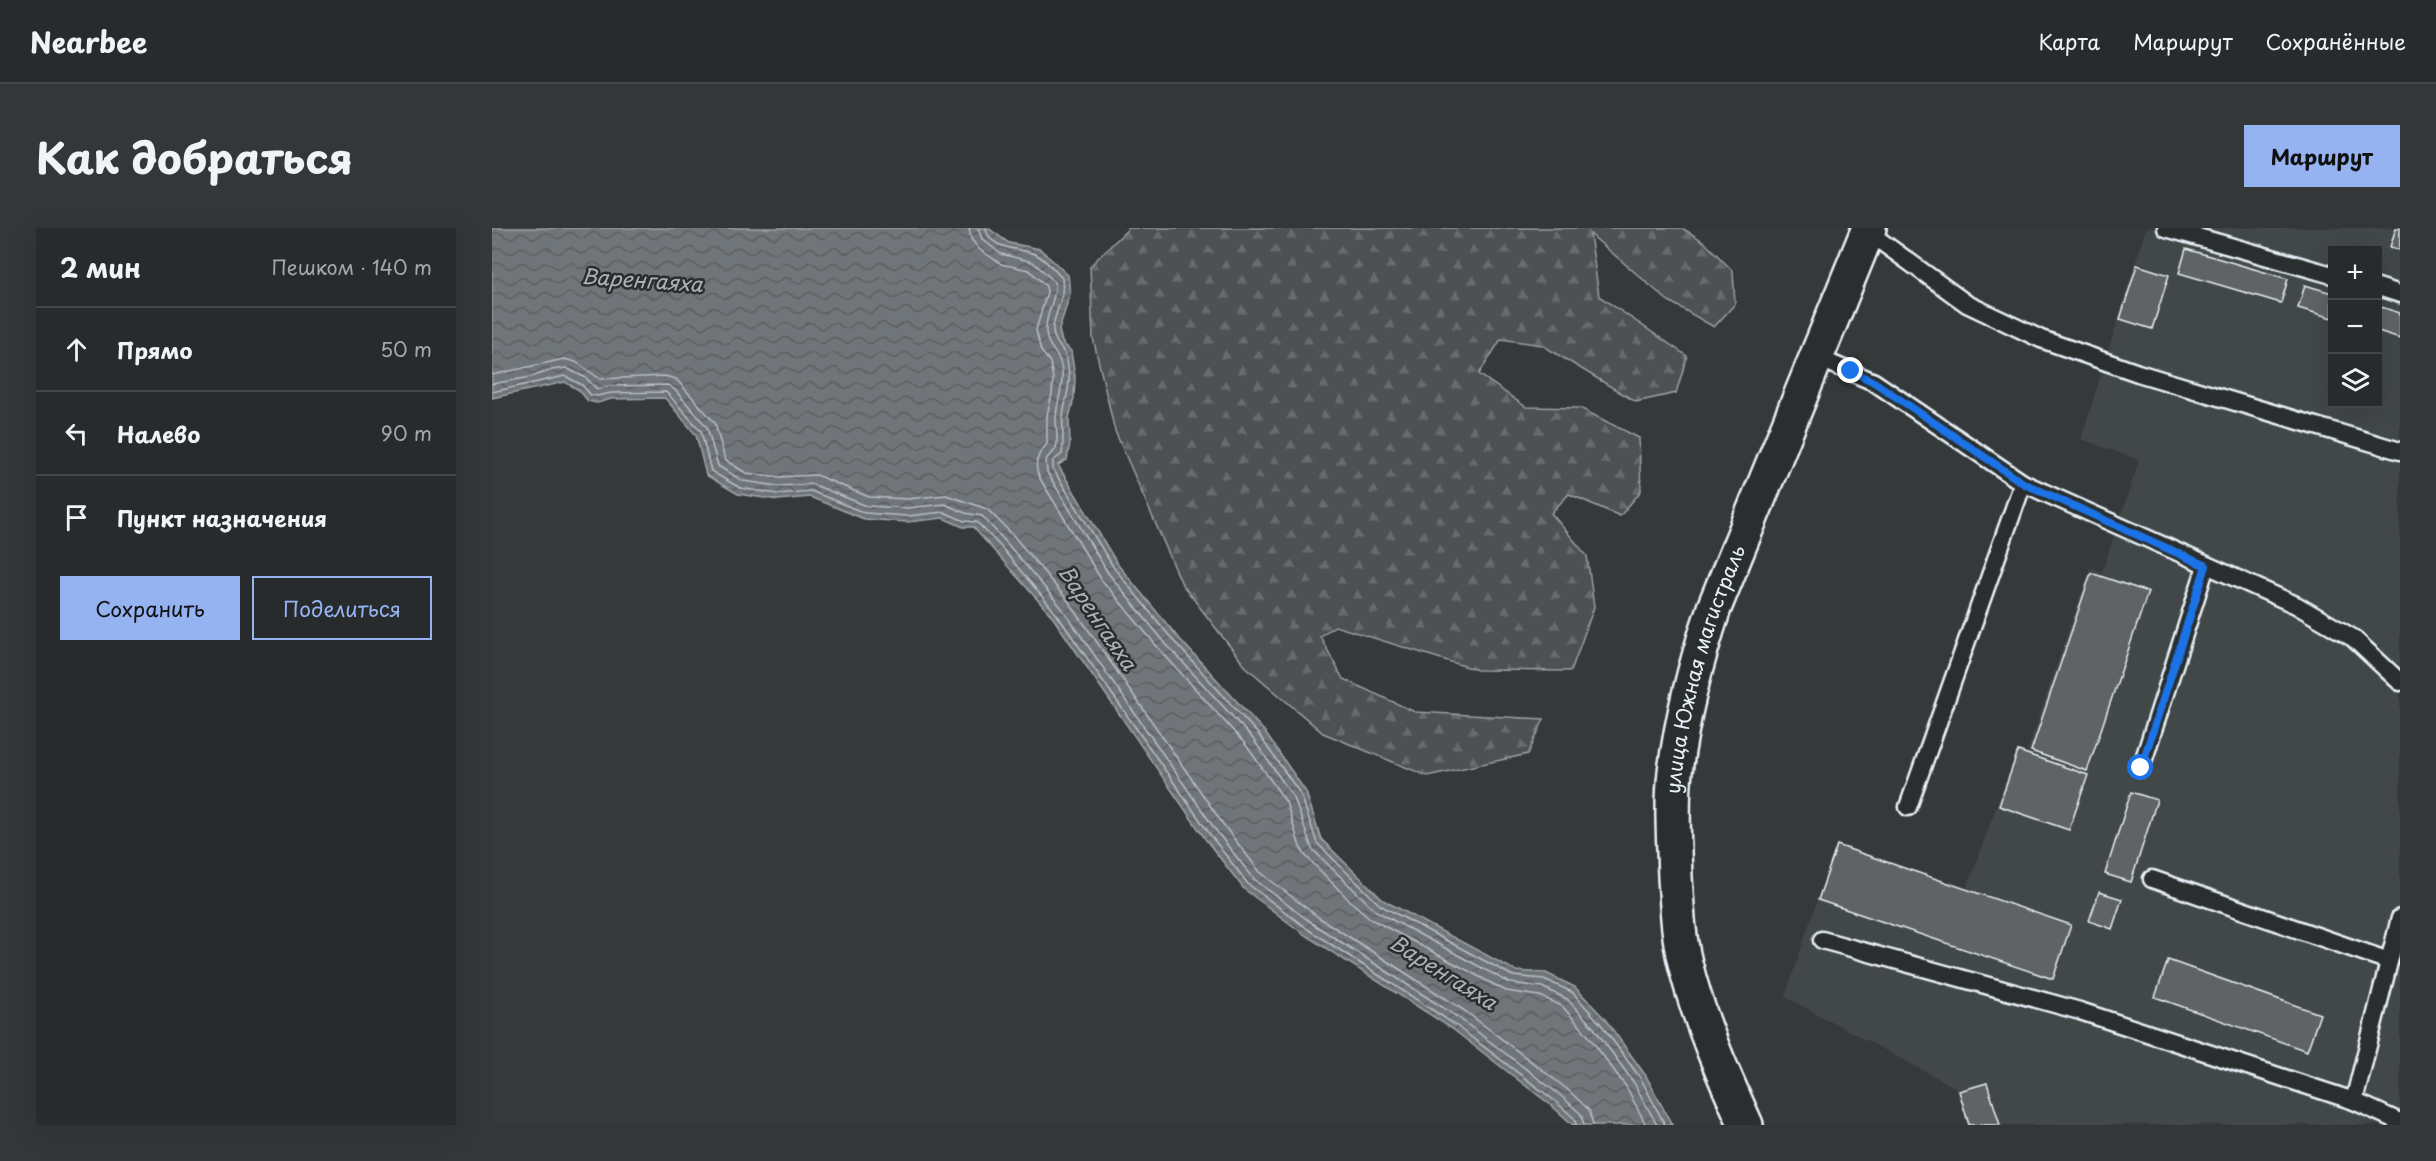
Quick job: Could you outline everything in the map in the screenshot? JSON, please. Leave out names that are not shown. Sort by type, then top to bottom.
[{"type":"highway","name":"улица Южная магистраль","points":[[1746,1125],[1722,1073],[1699,1013],[1684,960],[1677,913],[1674,859],[1675,775],[1684,715],[1696,663],[1714,608],[1868,230]]},
{"type":"lane","points":[[2166,228],[2328,274]]},
{"type":"lane","points":[[1868,230],[1967,304],[2041,339],[2138,373],[2400,451]]},
{"type":"lane","points":[[2382,288],[2400,294]]},
{"type":"lane","points":[[1816,357],[1874,382],[2023,483],[2296,605],[2353,638],[2400,682]]},
{"type":"lane","points":[[1908,807],[2023,483]]},
{"type":"lane","points":[[2141,768],[2206,566]]},
{"type":"lane","points":[[2152,879],[2389,961]]},
{"type":"lane","points":[[2354,1101],[2400,918]]},
{"type":"lane","points":[[1822,940],[2080,1011],[2354,1101],[2400,1122]]},
{"type":"shaded area","points":[[2146,228],[2400,228],[2400,1125],[1967,1125],[1956,1088],[1785,997],[1836,844],[1967,888],[2017,749],[2027,752],[2090,568],[2102,572],[2139,460],[2081,439]]},
{"type":"green space","points":[[1129,228],[1682,228],[1703,241],[1733,271],[1735,304],[1714,327],[1667,300],[1590,234],[1599,296],[1687,356],[1676,393],[1636,402],[1542,345],[1501,339],[1479,374],[1526,407],[1580,408],[1639,438],[1641,491],[1620,516],[1569,494],[1551,513],[1587,556],[1594,607],[1571,671],[1477,670],[1335,626],[1320,636],[1343,679],[1415,712],[1544,719],[1528,754],[1427,776],[1323,733],[1245,666],[1182,584],[1115,431],[1093,338],[1090,266]]},
{"type":"water","name":"Варенгаяха","points":[[492,228],[988,228],[1009,243],[1040,249],[1068,275],[1070,294],[1059,330],[1062,342],[1071,351],[1075,377],[1074,398],[1069,418],[1070,443],[1067,460],[1058,465],[1118,565],[1176,635],[1264,731],[1306,792],[1321,839],[1383,900],[1516,971],[1546,973],[1575,987],[1605,1019],[1646,1076],[1672,1125],[1573,1125],[1552,1106],[1451,1028],[1305,935],[1244,889],[1206,840],[1051,615],[973,527],[963,527],[943,518],[907,522],[864,519],[810,497],[778,500],[738,494],[706,475],[696,435],[665,398],[611,399],[597,403],[588,401],[579,390],[565,382],[492,398]]},
{"type":"building","points":[[2396,228],[2400,228],[2400,250],[2390,247]]},
{"type":"building","points":[[2186,249],[2288,279],[2281,303],[2179,273]]},
{"type":"building","points":[[2137,265],[2169,275],[2152,329],[2120,319]]},
{"type":"building","points":[[2305,285],[2328,292],[2328,317],[2298,308]]},
{"type":"building","points":[[2382,307],[2400,313],[2400,338],[2382,332]]},
{"type":"building","points":[[2091,573],[2148,592],[2087,771],[2031,751]]},
{"type":"building","points":[[2018,751],[2088,775],[2069,830],[1999,806]]},
{"type":"building","points":[[2131,792],[2157,800],[2131,882],[2105,874]]},
{"type":"building","points":[[1837,845],[2071,925],[2053,979],[1818,900]]},
{"type":"building","points":[[2099,892],[2122,899],[2112,929],[2089,921]]},
{"type":"building","points":[[2168,960],[2320,1014],[2307,1051],[2155,997]]},
{"type":"building","points":[[1987,1083],[2000,1125],[1969,1125],[1959,1091]]},
{"type":"route","points":[[1851,371],[1874,382],[2023,483],[2206,566],[2141,768]]}]
